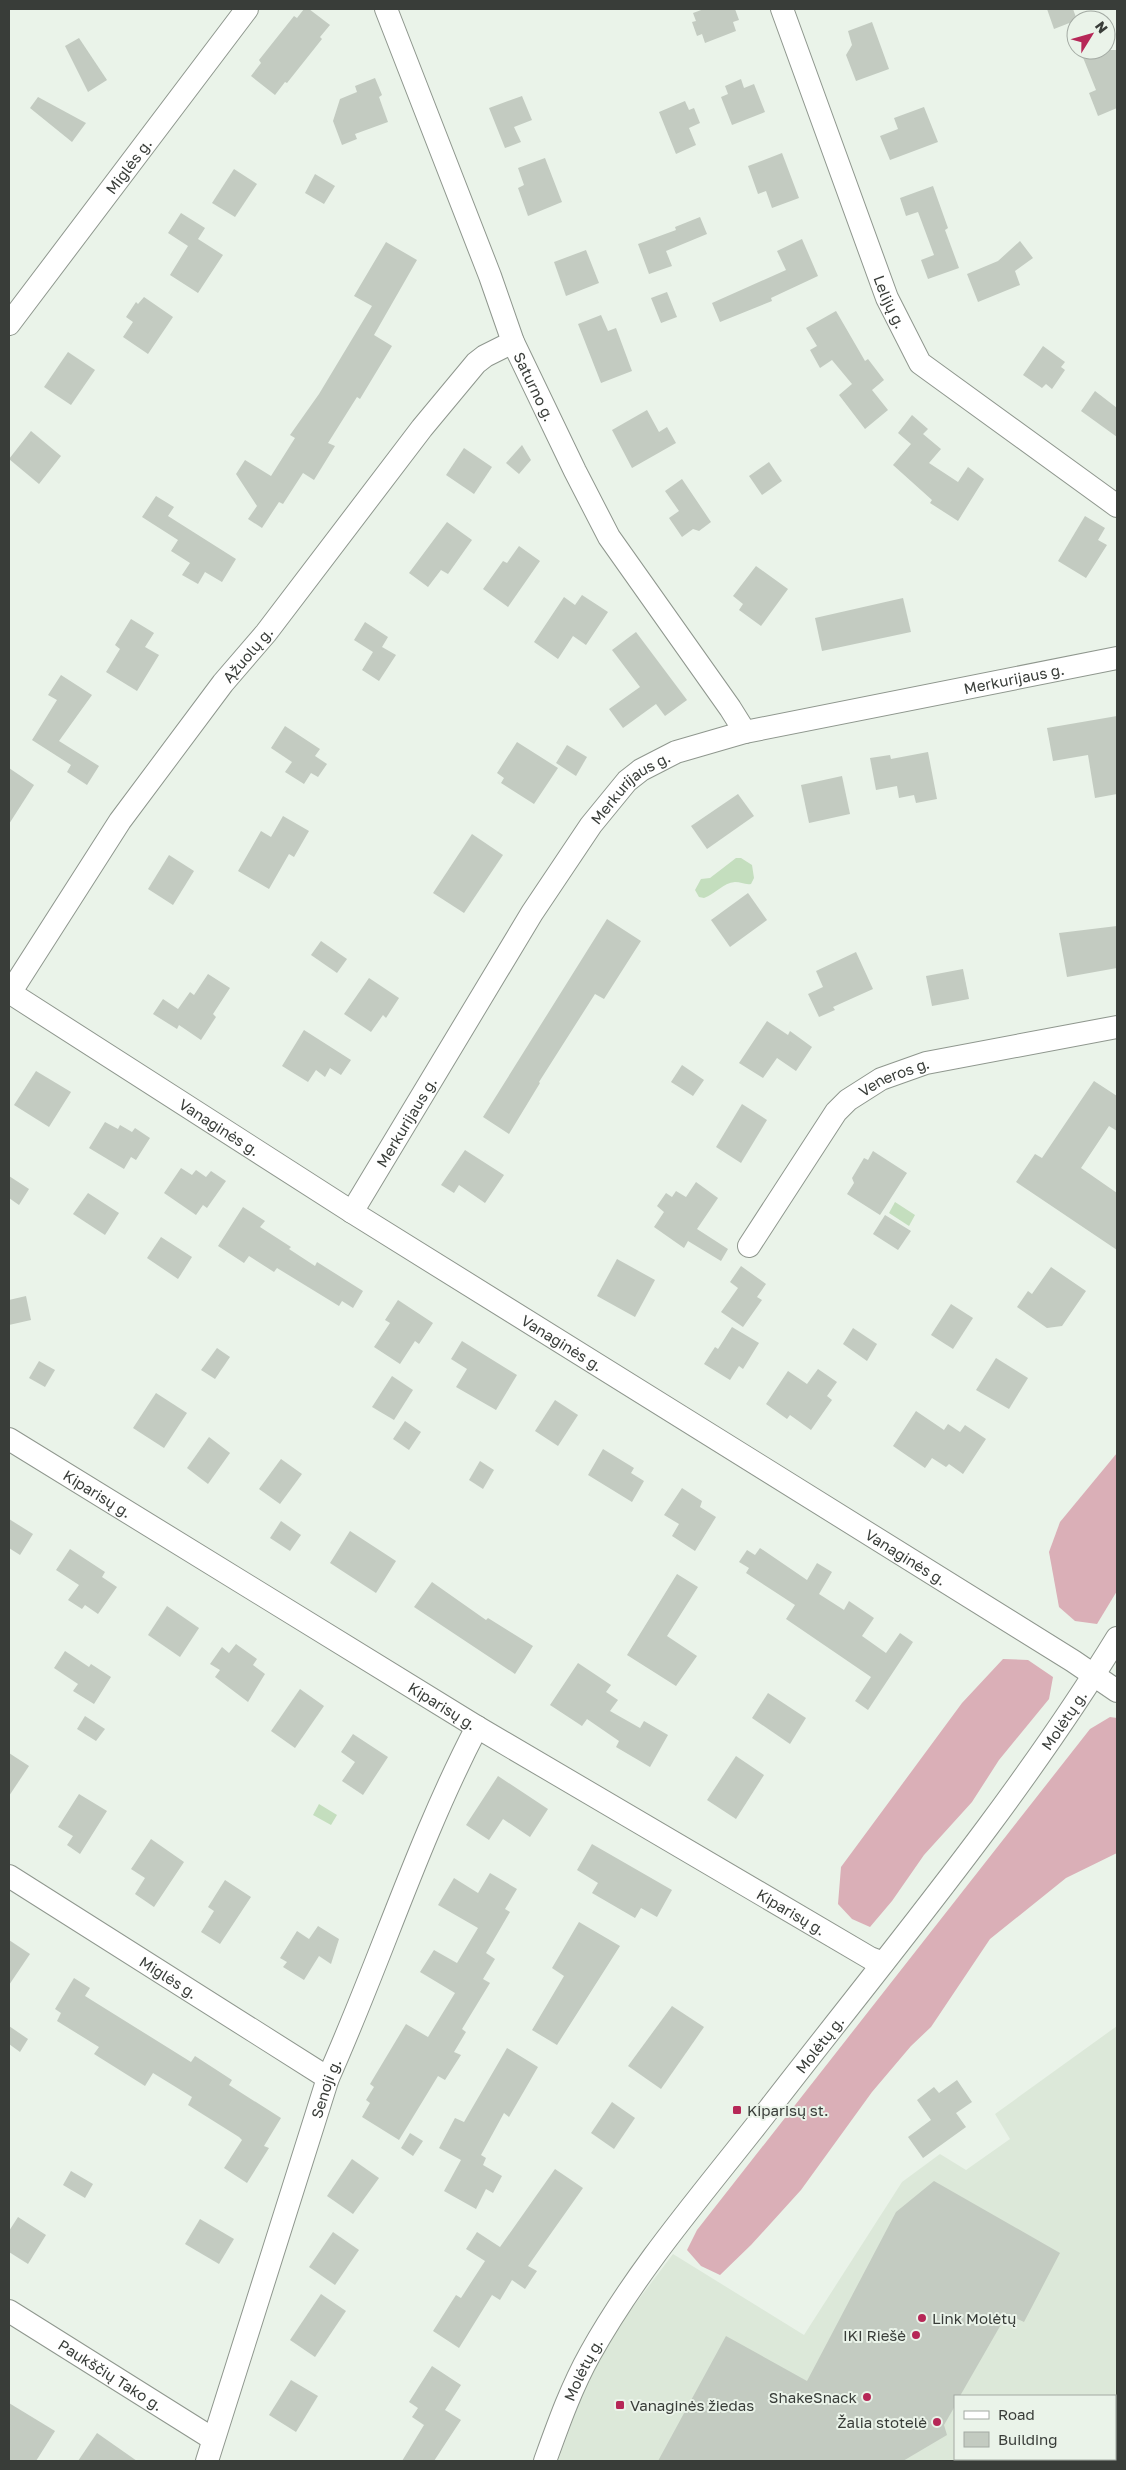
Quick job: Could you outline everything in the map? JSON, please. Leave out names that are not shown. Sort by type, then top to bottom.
[{"type":"street","name":"Miglės g.","points":[[9,324],[247,9]]},
{"type":"street","name":"Saturno g.","points":[[386,9],[490,276],[513,342],[575,472],[609,536],[745,732]]},
{"type":"street","name":"Lelijų g.","points":[[782,9],[887,298],[920,362],[1015,434],[1117,506]]},
{"type":"street","name":"Ąžuolų g.","points":[[9,993],[120,821],[223,683],[266,632],[422,428],[476,363],[485,356],[513,342]]},
{"type":"street","name":"Merkurijaus g.","points":[[352,1212],[532,913],[591,824],[627,781],[657,760],[745,732],[1117,658]]},
{"type":"street","name":"Vanaginės g.","points":[[9,993],[352,1212],[1117,1691]]},
{"type":"street","name":"Veneros g.","points":[[749,1246],[836,1112],[865,1087],[899,1071],[926,1063],[1117,1027]]},
{"type":"street","name":"Kiparisų g.","points":[[9,1439],[477,1727],[870,1958],[883,1962]]},
{"type":"street","name":"Molėtų g.","points":[[545,2461],[566,2403],[584,2364],[621,2303],[1008,1798],[1094,1675],[1117,1638]]},
{"type":"street","name":"Senoji g.","points":[[207,2461],[328,2078],[349,2030],[407,1880],[457,1765],[477,1727]]},
{"type":"street","name":"Miglės g.","points":[[9,1876],[328,2078]]},
{"type":"street","name":"Paukščių Tako g.","points":[[9,2312],[213,2439]]},
{"type":"shaded area","points":[[736,858],[741,858],[752,865],[754,878],[751,884],[731,883],[704,898],[699,897],[695,890],[701,879],[710,878]]},
{"type":"shaded area","points":[[895,1202],[915,1215],[909,1226],[889,1213]]},
{"type":"shaded area","points":[[1117,1453],[1117,1591],[1097,1624],[1075,1621],[1059,1607],[1049,1552],[1060,1522]]},
{"type":"shaded area","points":[[1003,1659],[1028,1660],[1053,1677],[1049,1699],[999,1760],[972,1802],[924,1855],[892,1901],[870,1927],[852,1919],[838,1904],[841,1867],[962,1703]]},
{"type":"shaded area","points":[[1110,1717],[1117,1718],[1117,1853],[1066,1878],[990,1939],[931,2027],[911,2046],[872,2092],[801,2190],[751,2245],[720,2275],[701,2266],[687,2250],[697,2230],[1090,1729]]},
{"type":"shaded area","points":[[319,1804],[337,1815],[331,1825],[313,1815]]},
{"type":"shaded area","points":[[1117,2026],[1117,2461],[558,2461],[591,2370],[626,2316],[673,2254],[804,2335],[902,2182],[940,2154],[966,2170],[1010,2139],[995,2114]]},
{"type":"building","points":[[304,9],[309,9],[330,25],[320,37],[322,39],[275,95],[251,76],[261,63],[259,60],[294,16],[297,18]]},
{"type":"building","points":[[704,9],[735,9],[739,20],[733,22],[736,31],[705,43],[702,34],[697,36],[692,22],[696,21],[693,13]]},
{"type":"building","points":[[1047,9],[1073,9],[1066,10],[1066,24],[1054,29]]},
{"type":"building","points":[[872,22],[889,69],[856,81],[846,55],[852,45],[848,31]]},
{"type":"building","points":[[79,38],[107,80],[88,92],[65,46]]},
{"type":"building","points":[[1117,50],[1117,108],[1098,116],[1089,93],[1096,90],[1084,60],[1116,60]]},
{"type":"building","points":[[375,78],[382,95],[379,97],[388,122],[355,134],[357,139],[342,145],[333,121],[340,99],[357,92],[355,86]]},
{"type":"building","points":[[741,79],[744,88],[754,84],[765,112],[732,125],[721,97],[728,94],[725,86]]},
{"type":"building","points":[[522,96],[532,120],[514,127],[521,142],[505,148],[489,108]]},
{"type":"building","points":[[38,97],[86,123],[72,142],[30,108]]},
{"type":"building","points":[[685,101],[689,110],[694,108],[700,123],[689,128],[696,145],[676,154],[659,112]]},
{"type":"building","points":[[924,107],[938,142],[890,160],[880,136],[898,129],[894,118]]},
{"type":"building","points":[[782,153],[799,198],[772,208],[766,191],[758,194],[748,166]]},
{"type":"building","points":[[545,158],[562,202],[528,216],[518,188],[524,185],[518,168]]},
{"type":"building","points":[[234,169],[257,184],[235,217],[212,203]]},
{"type":"building","points":[[315,174],[335,186],[324,204],[305,193]]},
{"type":"building","points":[[933,186],[948,228],[945,230],[959,268],[928,279],[921,260],[934,255],[918,212],[906,216],[900,198]]},
{"type":"building","points":[[181,213],[205,228],[198,239],[223,255],[198,293],[170,275],[188,246],[168,233]]},
{"type":"building","points":[[700,217],[707,234],[666,251],[672,266],[649,274],[638,244],[676,230],[675,227]]},
{"type":"building","points":[[802,239],[818,276],[771,298],[772,301],[720,322],[712,303],[786,270],[777,251]]},
{"type":"building","points":[[1020,241],[1033,258],[1015,271],[1020,285],[978,302],[967,274],[998,261]]},
{"type":"building","points":[[386,242],[417,260],[374,335],[392,346],[360,399],[357,397],[328,443],[335,446],[314,480],[303,473],[283,504],[279,502],[262,528],[248,519],[257,506],[236,474],[245,460],[271,476],[295,438],[290,435],[319,394],[372,306],[354,296]]},
{"type":"building","points":[[586,250],[599,283],[566,296],[554,262]]},
{"type":"building","points":[[667,292],[677,317],[661,323],[651,298]]},
{"type":"building","points":[[144,297],[173,317],[148,354],[123,337],[133,322],[126,317],[136,302],[138,304]]},
{"type":"building","points":[[836,311],[865,361],[868,359],[884,380],[872,390],[888,410],[865,429],[839,395],[852,384],[832,360],[820,368],[810,350],[817,346],[806,328]]},
{"type":"building","points":[[601,315],[608,331],[616,328],[632,371],[601,383],[578,324]]},
{"type":"building","points":[[1043,346],[1065,362],[1061,367],[1065,370],[1052,389],[1046,384],[1042,388],[1023,375]]},
{"type":"building","points":[[68,352],[95,370],[71,405],[44,387]]},
{"type":"building","points":[[1095,391],[1117,408],[1117,437],[1081,411]]},
{"type":"building","points":[[647,410],[659,432],[667,427],[676,443],[632,468],[612,430]]},
{"type":"building","points":[[912,415],[928,429],[923,434],[941,449],[929,463],[958,482],[968,467],[984,479],[958,521],[930,503],[932,500],[893,465],[911,444],[898,433]]},
{"type":"building","points":[[31,431],[61,456],[39,484],[9,459]]},
{"type":"building","points":[[522,445],[531,460],[519,474],[506,463]]},
{"type":"building","points":[[464,448],[492,467],[474,494],[446,475]]},
{"type":"building","points":[[769,462],[782,481],[762,495],[749,476]]},
{"type":"building","points":[[682,479],[711,522],[699,531],[693,529],[682,537],[669,518],[679,511],[665,491]]},
{"type":"building","points":[[156,496],[174,507],[168,516],[236,559],[222,582],[205,572],[198,584],[182,575],[190,563],[171,551],[178,540],[142,517]]},
{"type":"building","points":[[1085,516],[1105,528],[1098,540],[1107,545],[1086,578],[1058,561]]},
{"type":"building","points":[[447,522],[472,540],[448,574],[441,570],[428,587],[409,573]]},
{"type":"building","points":[[519,546],[540,561],[508,607],[483,589],[503,561],[507,563]]},
{"type":"building","points":[[756,566],[788,589],[761,626],[739,610],[743,604],[733,596]]},
{"type":"building","points":[[582,595],[608,612],[586,645],[573,636],[558,659],[534,642],[564,597],[575,605]]},
{"type":"building","points":[[903,598],[911,632],[822,651],[815,618]]},
{"type":"building","points":[[131,619],[154,633],[145,647],[159,655],[137,691],[106,672],[120,649],[115,645]]},
{"type":"building","points":[[365,622],[388,637],[382,647],[396,655],[379,681],[362,670],[373,652],[354,640]]},
{"type":"building","points":[[636,632],[687,700],[665,716],[656,704],[623,728],[609,709],[640,687],[612,650]]},
{"type":"building","points":[[61,675],[92,695],[59,741],[99,766],[87,785],[67,772],[71,765],[32,740],[57,700],[48,695]]},
{"type":"building","points":[[1117,716],[1117,794],[1095,798],[1088,755],[1053,761],[1047,728]]},
{"type":"building","points":[[285,726],[320,749],[315,756],[327,764],[318,777],[311,773],[304,784],[285,772],[292,762],[271,748]]},
{"type":"building","points":[[517,742],[558,768],[534,804],[501,783],[504,778],[497,773]]},
{"type":"building","points":[[567,745],[587,757],[576,776],[556,763]]},
{"type":"building","points":[[928,752],[937,799],[916,803],[914,795],[899,798],[897,786],[876,790],[870,758],[890,755],[891,759]]},
{"type":"building","points":[[9,768],[34,785],[9,824]]},
{"type":"building","points":[[842,776],[850,814],[809,823],[801,785]]},
{"type":"building","points":[[738,794],[754,816],[707,849],[691,826]]},
{"type":"building","points":[[283,816],[309,831],[294,857],[289,854],[269,889],[238,871],[261,831],[271,837]]},
{"type":"building","points":[[472,834],[503,855],[464,913],[433,893]]},
{"type":"building","points":[[169,855],[194,871],[173,905],[148,889]]},
{"type":"building","points":[[748,893],[767,920],[730,947],[711,920]]},
{"type":"building","points":[[607,919],[641,941],[604,999],[595,994],[539,1082],[509,1134],[483,1117]]},
{"type":"building","points":[[1117,926],[1117,968],[1067,977],[1059,933]]},
{"type":"building","points":[[321,941],[347,959],[337,973],[311,955]]},
{"type":"building","points":[[856,952],[873,989],[833,1007],[835,1010],[819,1017],[808,994],[823,987],[816,971]]},
{"type":"building","points":[[963,969],[969,999],[932,1006],[926,976]]},
{"type":"building","points":[[208,974],[230,988],[213,1014],[216,1017],[201,1040],[179,1025],[177,1029],[153,1014],[163,999],[178,1009],[190,992],[194,995]]},
{"type":"building","points":[[369,978],[399,998],[386,1018],[383,1015],[371,1032],[344,1014]]},
{"type":"building","points":[[767,1021],[788,1035],[790,1031],[812,1047],[796,1071],[777,1058],[763,1078],[739,1063]]},
{"type":"building","points":[[304,1030],[351,1060],[341,1075],[330,1068],[325,1077],[316,1070],[308,1082],[282,1066]]},
{"type":"building","points":[[682,1065],[704,1080],[693,1096],[671,1082]]},
{"type":"building","points":[[36,1071],[71,1092],[49,1127],[14,1105]]},
{"type":"building","points":[[1094,1081],[1117,1096],[1117,1131],[1109,1126],[1081,1168],[1117,1193],[1117,1250],[1016,1182],[1035,1154],[1042,1158]]},
{"type":"building","points":[[742,1104],[767,1120],[741,1163],[716,1147]]},
{"type":"building","points":[[105,1122],[118,1129],[120,1125],[132,1132],[135,1128],[150,1138],[136,1160],[131,1157],[124,1169],[89,1148]]},
{"type":"building","points":[[465,1150],[504,1175],[485,1203],[459,1185],[454,1193],[441,1185]]},
{"type":"building","points":[[873,1151],[907,1173],[880,1215],[847,1194],[854,1183],[852,1178],[864,1158],[868,1160]]},
{"type":"building","points":[[181,1168],[192,1175],[196,1170],[206,1177],[211,1171],[226,1181],[207,1208],[203,1205],[196,1215],[164,1193]]},
{"type":"building","points":[[9,1176],[29,1189],[19,1205],[9,1198]]},
{"type":"building","points":[[696,1182],[718,1198],[697,1229],[728,1249],[721,1261],[688,1241],[684,1248],[654,1227],[664,1212],[657,1206],[666,1193],[672,1197],[676,1191],[686,1197]]},
{"type":"building","points":[[88,1193],[119,1213],[105,1235],[73,1214]]},
{"type":"building","points":[[243,1207],[265,1221],[260,1227],[291,1247],[289,1249],[315,1266],[317,1262],[363,1291],[353,1308],[342,1301],[339,1306],[277,1268],[274,1272],[249,1256],[244,1263],[218,1246]]},
{"type":"building","points":[[885,1215],[911,1231],[898,1250],[873,1234]]},
{"type":"building","points":[[161,1237],[192,1257],[178,1279],[147,1258]]},
{"type":"building","points":[[617,1259],[655,1280],[635,1317],[597,1296]]},
{"type":"building","points":[[741,1266],[766,1284],[757,1297],[762,1300],[743,1327],[721,1312],[738,1288],[730,1282]]},
{"type":"building","points":[[1051,1267],[1086,1291],[1062,1326],[1047,1328],[1017,1307],[1028,1291],[1032,1294]]},
{"type":"building","points":[[26,1296],[31,1320],[9,1325],[9,1300]]},
{"type":"building","points":[[398,1300],[433,1323],[419,1344],[415,1341],[400,1364],[374,1347],[390,1323],[385,1320]]},
{"type":"building","points":[[951,1304],[973,1318],[953,1349],[931,1335]]},
{"type":"building","points":[[732,1327],[759,1343],[743,1369],[739,1366],[730,1380],[704,1364],[715,1347],[718,1349]]},
{"type":"building","points":[[853,1328],[877,1344],[867,1361],[843,1344]]},
{"type":"building","points":[[462,1341],[517,1375],[496,1410],[456,1387],[467,1369],[451,1359]]},
{"type":"building","points":[[217,1348],[230,1357],[215,1379],[201,1370]]},
{"type":"building","points":[[996,1358],[1028,1378],[1009,1409],[976,1390]]},
{"type":"building","points":[[39,1361],[55,1370],[45,1387],[29,1378]]},
{"type":"building","points":[[818,1369],[837,1382],[827,1396],[832,1400],[811,1430],[790,1415],[787,1419],[766,1404],[788,1371],[807,1384]]},
{"type":"building","points":[[392,1376],[413,1390],[394,1420],[372,1407]]},
{"type":"building","points":[[156,1393],[187,1413],[164,1448],[133,1428]]},
{"type":"building","points":[[555,1400],[578,1415],[558,1446],[535,1431]]},
{"type":"building","points":[[916,1411],[944,1430],[948,1424],[960,1432],[965,1425],[986,1439],[963,1474],[949,1464],[946,1467],[932,1458],[925,1468],[893,1446]]},
{"type":"building","points":[[405,1421],[421,1432],[409,1450],[393,1439]]},
{"type":"building","points":[[209,1437],[230,1453],[208,1484],[187,1468]]},
{"type":"building","points":[[603,1449],[634,1468],[631,1473],[644,1481],[632,1502],[588,1475]]},
{"type":"building","points":[[281,1459],[302,1474],[280,1504],[259,1489]]},
{"type":"building","points":[[480,1461],[494,1470],[483,1489],[469,1480]]},
{"type":"building","points":[[682,1488],[702,1501],[700,1507],[716,1517],[695,1551],[672,1536],[679,1524],[664,1515]]},
{"type":"building","points":[[9,1519],[33,1534],[20,1555],[9,1548]]},
{"type":"building","points":[[281,1521],[301,1535],[290,1551],[270,1538]]},
{"type":"building","points":[[350,1531],[396,1561],[376,1593],[330,1563]]},
{"type":"building","points":[[760,1548],[807,1580],[817,1563],[832,1572],[819,1594],[844,1610],[849,1601],[874,1618],[862,1636],[886,1653],[900,1633],[913,1642],[868,1710],[855,1701],[871,1677],[786,1619],[795,1605],[746,1573],[749,1568],[739,1562],[747,1550],[755,1555]]},
{"type":"building","points":[[70,1549],[105,1572],[102,1577],[117,1587],[98,1614],[85,1605],[82,1609],[68,1600],[79,1585],[56,1570]]},
{"type":"building","points":[[677,1574],[698,1587],[667,1636],[697,1656],[676,1686],[627,1655]]},
{"type":"building","points":[[432,1582],[486,1620],[488,1618],[533,1646],[515,1674],[414,1607]]},
{"type":"building","points":[[167,1606],[199,1628],[180,1657],[148,1635]]},
{"type":"building","points":[[236,1644],[257,1659],[253,1665],[265,1674],[248,1702],[215,1677],[220,1670],[210,1664],[222,1647],[229,1653]]},
{"type":"building","points":[[65,1651],[89,1667],[91,1664],[111,1677],[94,1704],[73,1691],[78,1684],[54,1668]]},
{"type":"building","points":[[578,1663],[611,1685],[606,1692],[618,1700],[610,1711],[640,1728],[644,1721],[668,1735],[650,1767],[616,1747],[619,1741],[587,1719],[582,1726],[550,1705]]},
{"type":"building","points":[[300,1689],[324,1706],[295,1748],[271,1731]]},
{"type":"building","points":[[768,1693],[806,1718],[790,1744],[752,1718]]},
{"type":"building","points":[[85,1716],[105,1729],[96,1741],[77,1729]]},
{"type":"building","points":[[353,1734],[388,1757],[363,1795],[342,1781],[355,1762],[341,1752]]},
{"type":"building","points":[[9,1753],[29,1766],[9,1796]]},
{"type":"building","points":[[736,1756],[764,1775],[736,1819],[707,1800]]},
{"type":"building","points":[[498,1776],[548,1809],[530,1837],[503,1819],[489,1840],[466,1825]]},
{"type":"building","points":[[79,1794],[107,1811],[80,1854],[67,1845],[73,1836],[58,1827]]},
{"type":"building","points":[[151,1839],[184,1862],[154,1907],[135,1894],[145,1878],[131,1869]]},
{"type":"building","points":[[592,1844],[672,1890],[657,1917],[641,1908],[635,1918],[592,1893],[598,1883],[577,1870]]},
{"type":"building","points":[[490,1873],[517,1889],[505,1909],[510,1912],[486,1953],[495,1959],[483,1979],[490,1983],[462,2029],[466,2032],[454,2052],[461,2055],[445,2080],[438,2076],[399,2140],[362,2117],[370,2103],[366,2100],[374,2087],[370,2084],[406,2024],[428,2037],[455,1993],[420,1972],[434,1950],[457,1963],[478,1928],[438,1905],[454,1878],[478,1893]]},
{"type":"building","points":[[225,1880],[251,1897],[220,1944],[201,1932],[214,1911],[208,1907]]},
{"type":"building","points":[[579,1922],[620,1946],[557,2045],[532,2030],[564,1976],[552,1968]]},
{"type":"building","points":[[318,1926],[339,1939],[331,1964],[319,1956],[304,1980],[283,1967],[287,1962],[280,1958],[297,1931],[309,1939]]},
{"type":"building","points":[[9,1940],[30,1954],[9,1985]]},
{"type":"building","points":[[74,1978],[90,1988],[85,1996],[191,2062],[195,2056],[232,2080],[229,2085],[281,2118],[264,2146],[269,2148],[247,2183],[224,2168],[242,2140],[239,2137],[188,2105],[192,2097],[153,2073],[145,2086],[94,2054],[99,2047],[57,2021],[61,2013],[55,2009]]},
{"type":"building","points":[[672,2006],[704,2027],[661,2089],[628,2066]]},
{"type":"building","points":[[9,2026],[28,2039],[20,2052],[9,2044]]},
{"type":"building","points":[[507,2048],[538,2067],[509,2117],[504,2113],[481,2155],[486,2158],[483,2165],[502,2176],[493,2193],[486,2189],[476,2209],[444,2191],[461,2160],[439,2148],[455,2118],[464,2122]]},
{"type":"building","points":[[957,2080],[972,2102],[956,2113],[966,2127],[923,2158],[908,2137],[931,2120],[917,2100],[934,2087],[939,2093]]},
{"type":"building","points":[[612,2102],[635,2118],[614,2149],[591,2133]]},
{"type":"building","points":[[410,2133],[423,2141],[413,2156],[401,2148]]},
{"type":"building","points":[[352,2159],[379,2178],[353,2214],[327,2196]]},
{"type":"building","points":[[555,2169],[583,2188],[528,2266],[537,2271],[525,2289],[512,2280],[500,2300],[492,2295],[459,2348],[433,2331],[456,2295],[461,2298],[485,2261],[466,2249],[477,2232],[500,2247]]},
{"type":"building","points":[[71,2171],[93,2184],[85,2198],[63,2185]]},
{"type":"building","name":"Link Molėtų","points":[[934,2181],[1060,2253],[1024,2322],[1007,2314],[961,2395],[954,2395],[954,2408],[944,2425],[947,2435],[903,2461],[658,2461],[726,2336],[807,2381],[896,2212]]},
{"type":"building","points":[[18,2217],[46,2235],[28,2264],[9,2252],[9,2231]]},
{"type":"building","points":[[200,2219],[234,2239],[219,2264],[185,2244]]},
{"type":"building","points":[[333,2232],[359,2250],[335,2285],[309,2267]]},
{"type":"building","points":[[321,2294],[346,2311],[315,2357],[290,2340]]},
{"type":"building","points":[[432,2366],[461,2385],[445,2410],[461,2420],[434,2461],[402,2461],[424,2425],[412,2417],[418,2408],[409,2402]]},
{"type":"building","points":[[291,2380],[318,2396],[296,2432],[269,2415]]},
{"type":"building","points":[[9,2403],[55,2431],[36,2461],[9,2461]]},
{"type":"building","points":[[97,2433],[137,2461],[78,2461]]},
{"type":"place","name":"Kiparisų st.","points":[[737,2110]]},
{"type":"place","name":"Link Molėtų","points":[[922,2318]]},
{"type":"place","name":"IKI Riešė","points":[[916,2335]]},
{"type":"place","name":"ShakeSnack","points":[[867,2397]]},
{"type":"place","name":"Vanaginės žiedas","points":[[620,2405]]},
{"type":"place","name":"Žalia stotelė","points":[[937,2422]]}]
